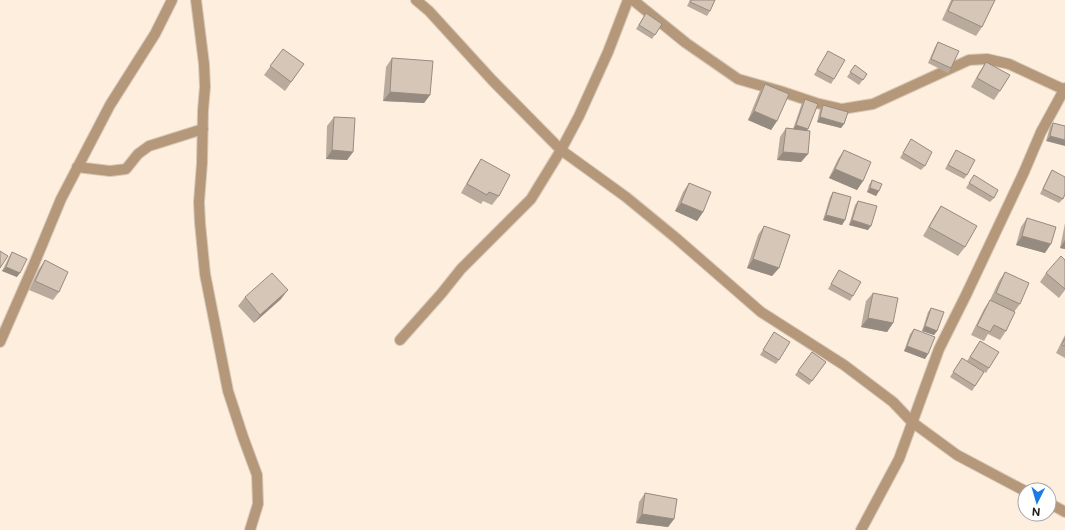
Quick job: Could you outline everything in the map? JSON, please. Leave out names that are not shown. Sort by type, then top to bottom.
[{"type":"street","points":[[0,342],[61,198],[110,105],[155,34],[172,0]]},
{"type":"street","points":[[196,0],[204,64],[205,87],[199,202],[205,274],[228,391],[257,475],[258,504],[250,530]]},
{"type":"street","points":[[416,0],[429,11],[492,80],[561,150],[631,202],[676,238],[761,312],[844,365],[893,402],[912,422],[957,455],[1017,487]]},
{"type":"street","points":[[400,340],[461,269],[531,198],[561,150],[579,116],[605,60],[628,0]]},
{"type":"street","points":[[633,0],[686,43],[738,79],[816,103],[842,109],[873,104],[969,60],[987,59],[1009,64],[1065,89],[1041,132],[966,295],[939,349],[900,459],[861,530]]},
{"type":"street","points":[[77,167],[110,171],[126,169],[138,154],[149,146],[203,129]]},
{"type":"building","points":[[691,0],[715,0],[710,11],[690,2]]},
{"type":"building","points":[[953,0],[995,0],[982,27],[948,11]]},
{"type":"building","points":[[646,13],[662,24],[655,35],[639,25]]},
{"type":"building","points":[[938,42],[959,51],[951,68],[931,59]]},
{"type":"building","points":[[283,49],[304,64],[291,82],[270,66]]},
{"type":"building","points":[[828,51],[845,60],[834,79],[817,70]]},
{"type":"building","points":[[392,58],[433,61],[430,95],[390,92]]},
{"type":"building","points":[[986,62],[1010,75],[1000,91],[977,78]]},
{"type":"building","points":[[855,65],[867,74],[863,80],[850,72]]},
{"type":"building","points":[[765,84],[789,94],[777,121],[754,111]]},
{"type":"building","points":[[805,99],[818,104],[808,129],[796,125]]},
{"type":"building","points":[[823,105],[848,112],[844,124],[820,117]]},
{"type":"building","points":[[334,117],[355,118],[353,152],[332,150]]},
{"type":"building","points":[[1053,123],[1065,126],[1065,140],[1050,136]]},
{"type":"building","points":[[786,128],[810,131],[808,154],[783,152]]},
{"type":"building","points":[[911,139],[932,152],[925,166],[903,153]]},
{"type":"building","points":[[844,150],[871,162],[863,181],[835,169]]},
{"type":"building","points":[[956,150],[975,160],[967,175],[948,165]]},
{"type":"building","points":[[481,159],[510,175],[499,196],[489,192],[487,195],[467,184]]},
{"type":"building","points":[[1052,170],[1065,177],[1065,194],[1063,199],[1043,189]]},
{"type":"building","points":[[974,175],[998,190],[994,198],[969,183]]},
{"type":"building","points":[[872,180],[882,184],[879,191],[870,188]]},
{"type":"building","points":[[689,183],[711,192],[703,212],[681,203]]},
{"type":"building","points":[[833,192],[851,197],[845,220],[826,215]]},
{"type":"building","points":[[858,201],[877,206],[871,226],[852,220]]},
{"type":"building","points":[[941,206],[977,226],[965,247],[929,227]]},
{"type":"building","points":[[1027,218],[1056,227],[1051,244],[1022,236]]},
{"type":"building","points":[[764,226],[790,235],[779,268],[753,259]]},
{"type":"building","points":[[0,251],[8,256],[0,268]]},
{"type":"building","points":[[12,252],[27,259],[20,273],[6,267]]},
{"type":"building","points":[[1061,256],[1065,260],[1065,289],[1046,273]]},
{"type":"building","points":[[45,260],[68,272],[59,292],[35,281]]},
{"type":"building","points":[[839,270],[861,282],[853,296],[831,284]]},
{"type":"building","points":[[1005,272],[1029,283],[1020,304],[996,293]]},
{"type":"building","points":[[272,273],[288,290],[260,315],[245,297]]},
{"type":"building","points":[[873,293],[898,298],[893,323],[868,318]]},
{"type":"building","points":[[990,300],[1015,312],[1006,331],[994,325],[990,332],[977,326]]},
{"type":"building","points":[[931,308],[944,312],[937,331],[925,326]]},
{"type":"building","points":[[914,329],[935,337],[928,354],[907,346]]},
{"type":"building","points":[[774,332],[790,342],[779,360],[763,350]]},
{"type":"building","points":[[1065,338],[1065,346],[1062,345]]},
{"type":"building","points":[[980,341],[999,352],[989,368],[970,357]]},
{"type":"building","points":[[812,352],[826,362],[812,381],[798,371]]},
{"type":"building","points":[[962,358],[984,372],[975,386],[953,372]]},
{"type":"building","points":[[645,493],[677,499],[674,519],[642,514]]}]
